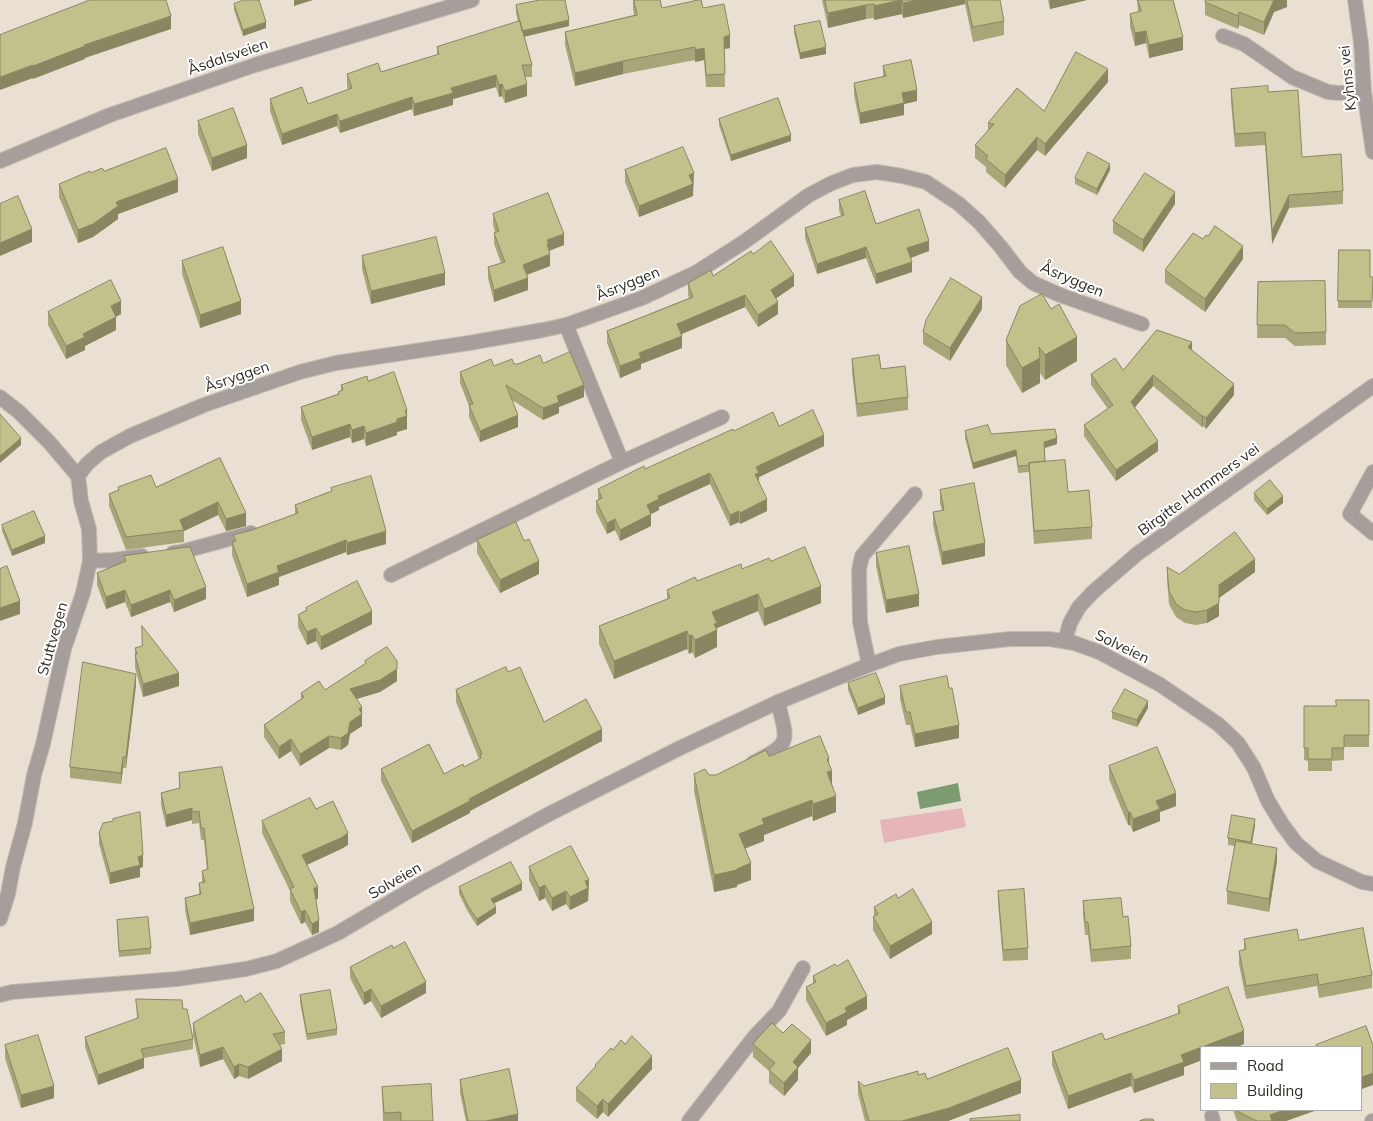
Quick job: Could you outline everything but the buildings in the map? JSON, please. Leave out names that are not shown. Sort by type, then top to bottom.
[{"type":"street","name":"Åsdalsveien","points":[[0,161],[110,115],[255,65],[472,0]]},
{"type":"street","name":"Kyhns vei","points":[[1355,0],[1361,43],[1364,91],[1373,152]]},
{"type":"street","points":[[1223,36],[1244,44],[1292,77],[1328,92],[1339,94],[1364,91]]},
{"type":"street","name":"Åsryggen","points":[[78,476],[87,464],[101,452],[130,436],[204,405],[300,372],[336,363],[469,343],[566,325],[642,298],[697,272],[744,242],[809,195],[853,175],[877,172],[926,182],[959,204],[979,222],[1020,272],[1033,283],[1060,295],[1142,324]]},
{"type":"street","points":[[566,325],[622,462]]},
{"type":"street","name":"Birgitte Hammers vei","points":[[1065,641],[1070,623],[1079,607],[1092,592],[1137,554],[1373,386]]},
{"type":"street","points":[[0,397],[19,412],[49,442],[78,476]]},
{"type":"street","points":[[391,575],[622,462],[722,418]]},
{"type":"street","points":[[1373,472],[1350,514],[1373,533]]},
{"type":"street","name":"Stuttvegen","points":[[0,919],[25,823],[34,775],[43,744],[64,649],[83,593],[90,561],[89,529],[81,501],[78,476]]},
{"type":"street","points":[[869,665],[860,622],[859,570],[862,556],[915,494]]},
{"type":"street","points":[[90,561],[181,552],[246,535],[264,528]]},
{"type":"street","name":"Solveien","points":[[0,996],[12,992],[177,979],[246,970],[277,961],[338,933],[419,885],[549,814],[680,748],[778,702],[899,654],[937,647],[1010,639],[1040,638],[1065,641],[1099,652],[1159,684],[1218,724],[1238,742],[1254,768],[1268,801],[1296,843],[1317,861],[1362,882],[1373,884]]},
{"type":"street","points":[[739,771],[772,754],[784,742],[786,735],[778,702]]},
{"type":"street","points":[[689,1121],[755,1036],[779,1010],[803,968]]},
{"type":"shaded area","points":[[958,783],[961,801],[920,809],[917,792]]},
{"type":"shaded area","points":[[962,808],[966,827],[884,843],[880,820]]}]
